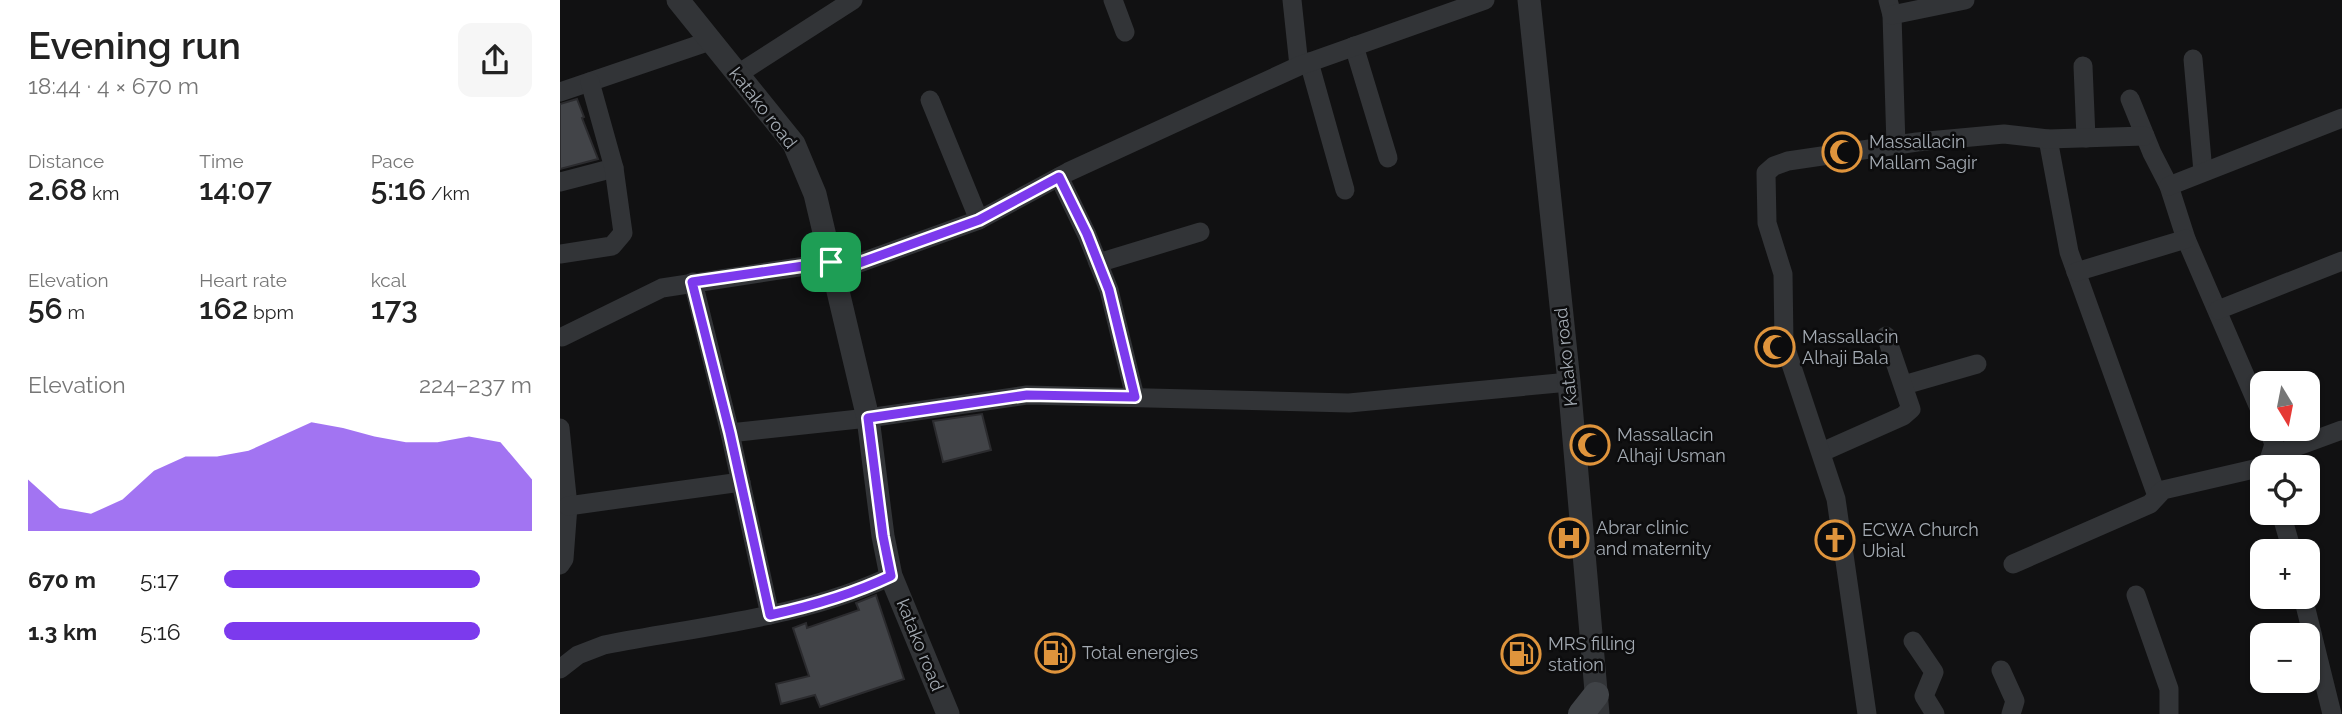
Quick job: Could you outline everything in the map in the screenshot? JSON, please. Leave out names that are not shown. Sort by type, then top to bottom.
[{"type":"street","name":"katako road","points":[[678,0],[794,144],[816,194],[868,418],[883,536],[891,576],[948,714]]},
{"type":"street","points":[[738,74],[853,0]]},
{"type":"street","points":[[1113,0],[1125,32]]},
{"type":"street","points":[[1292,0],[1304,64],[1345,190]]},
{"type":"street","points":[[562,337],[662,288],[692,282],[833,267],[979,220],[1059,177],[1304,64],[1485,0]]},
{"type":"street","name":"Katako road","points":[[1529,0],[1569,382],[1595,709]]},
{"type":"street","points":[[1896,146],[1890,7],[1965,0]]},
{"type":"street","points":[[560,92],[710,41]]},
{"type":"street","points":[[1354,46],[1388,158]]},
{"type":"street","points":[[2193,59],[2203,172]]},
{"type":"street","points":[[2083,66],[2086,138]]},
{"type":"street","points":[[560,254],[612,246],[623,233],[614,168],[590,82]]},
{"type":"street","points":[[2130,99],[2169,186],[2186,239],[2250,386]]},
{"type":"street","points":[[930,100],[979,220]]},
{"type":"street","points":[[2169,186],[2342,118]]},
{"type":"street","points":[[1867,714],[1836,499],[1784,343],[1783,274],[1767,223],[1766,173],[1774,166],[1788,162],[2004,134],[2048,139],[2145,136]]},
{"type":"street","points":[[2048,139],[2068,252],[2157,496]]},
{"type":"street","points":[[560,183],[614,168]]},
{"type":"street","points":[[1059,177],[1109,290],[1135,397]]},
{"type":"street","points":[[1098,263],[1200,232]]},
{"type":"street","points":[[2076,272],[2186,239]]},
{"type":"street","points":[[2218,310],[2342,261]]},
{"type":"street","points":[[692,282],[730,433],[770,615]]},
{"type":"street","points":[[1822,452],[1903,416],[1911,409],[1886,337]]},
{"type":"street","points":[[1904,385],[1977,364]]},
{"type":"street","points":[[730,433],[868,418],[1027,395],[1349,403],[1569,382]]},
{"type":"street","points":[[560,428],[568,506],[564,559],[560,565]]},
{"type":"street","points":[[2286,455],[2342,430]]},
{"type":"street","points":[[2013,564],[2150,504],[2163,490],[2250,468]]},
{"type":"street","points":[[568,506],[741,482]]},
{"type":"street","points":[[560,669],[578,655],[604,645],[807,607],[867,588],[891,576]]},
{"type":"street","points":[[2136,595],[2169,688],[2169,714]]},
{"type":"street","points":[[2306,609],[2332,714]]},
{"type":"street","points":[[1913,640],[1934,672],[1924,696],[1935,714]]},
{"type":"street","points":[[2001,670],[2015,701],[2011,714]]},
{"type":"building","points":[[577,99],[598,159],[560,169],[560,104]]},
{"type":"building","points":[[982,414],[991,450],[943,462],[933,421]]},
{"type":"building","points":[[876,595],[904,679],[820,707],[815,695],[781,704],[776,684],[809,676],[793,628],[806,623],[807,628],[859,610],[856,603]]},
{"type":"place","name":"Massallacin Mallam Sagir","points":[[1842,152]]},
{"type":"place","name":"Massallacin Alhaji Bala","points":[[1775,347]]},
{"type":"place","name":"Massallacin Alhaji Usman","points":[[1590,445]]},
{"type":"place","name":"Abrar clinic and maternity","points":[[1569,538]]},
{"type":"place","name":"ECWA Church Ubial","points":[[1835,540]]},
{"type":"place","name":"Total energies","points":[[1055,653]]},
{"type":"place","name":"MRS filling station","points":[[1521,654]]},
{"type":"route","points":[[1059,177],[1087,234],[1109,290],[1135,397],[1027,395],[868,418],[883,536],[891,576],[867,588],[807,607],[770,615],[730,433],[692,282],[831,262],[834,272],[979,220],[1059,177]]}]
